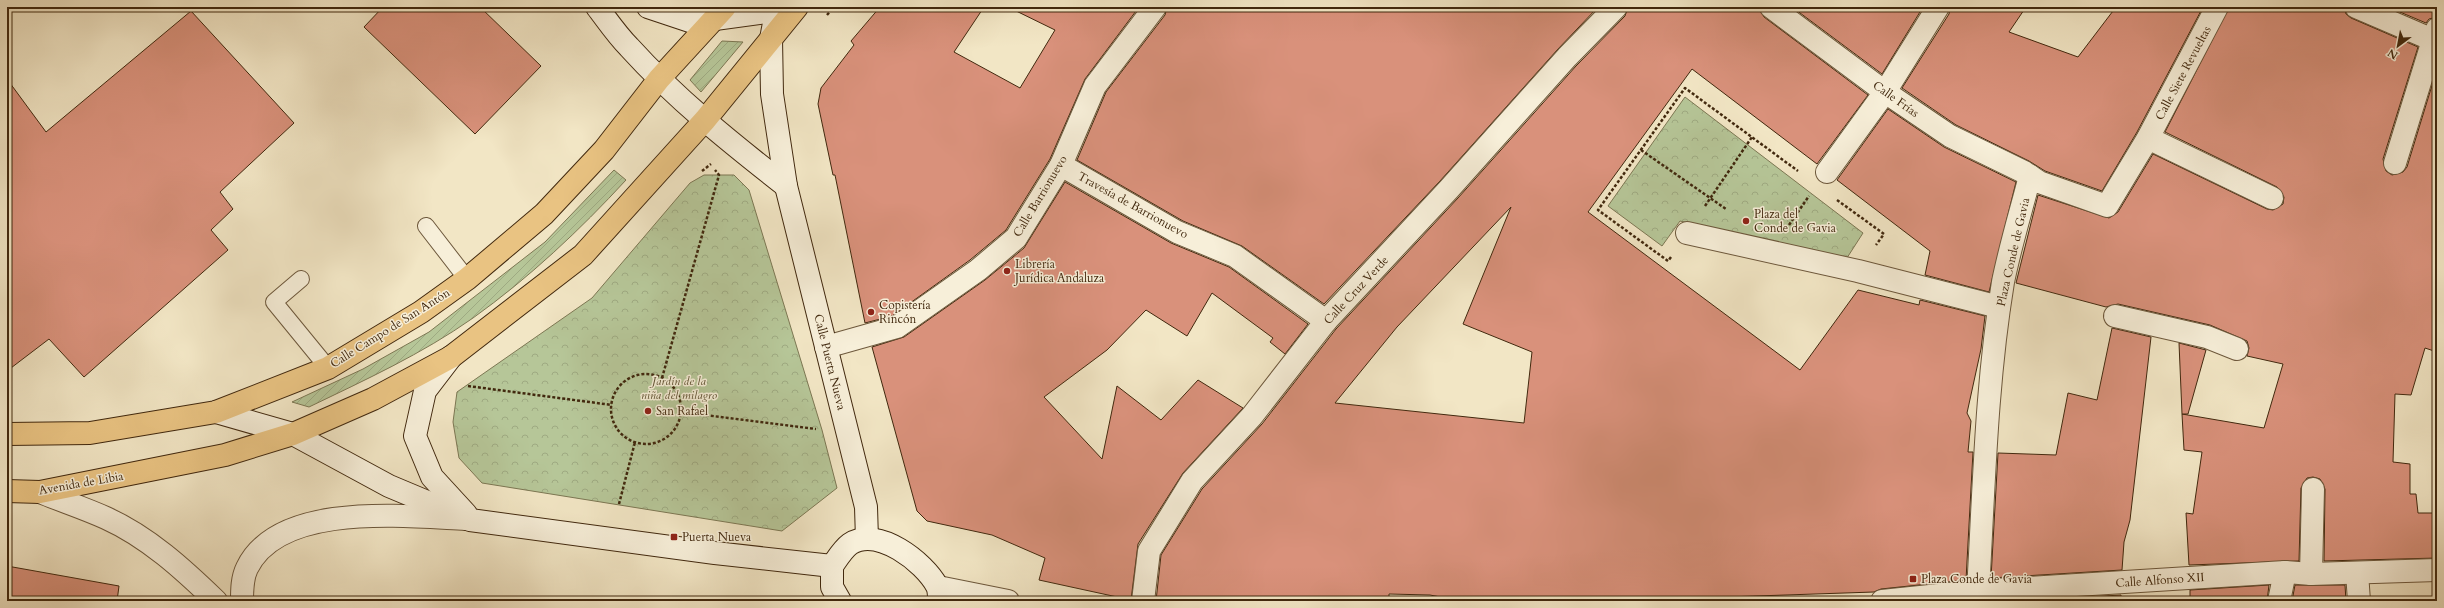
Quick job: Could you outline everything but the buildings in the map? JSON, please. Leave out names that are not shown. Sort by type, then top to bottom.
[{"type":"main road","points":[[293,434],[373,399],[451,357],[583,255],[705,120],[771,39],[787,8]]},
{"type":"main road","name":"Calle Campo de San Antón","points":[[7,434],[90,433],[216,412],[328,368],[420,312],[467,279],[544,214],[604,150],[659,79],[719,13]]},
{"type":"main road","name":"Avenida de Libia","points":[[7,491],[40,492],[155,470],[225,455],[293,434]]},
{"type":"street","points":[[597,7],[628,47],[659,79],[705,120],[786,186]]},
{"type":"street","points":[[648,7],[693,22],[719,13],[787,8]]},
{"type":"street","name":"Calle Barrionuevo","points":[[826,347],[897,326],[978,270],[1016,238],[1061,165],[1095,86],[1155,7]]},
{"type":"street","name":"Calle Cruz Verde","points":[[1143,601],[1148,551],[1192,481],[1252,416],[1326,321],[1450,190],[1566,57],[1616,7]]},
{"type":"street","name":"Calle Frías","points":[[1771,7],[1885,92],[1950,136],[2030,176]]},
{"type":"street","points":[[1822,179],[1885,92],[1938,7]]},
{"type":"street","name":"Calle Siete Revueltas","points":[[2030,176],[2039,182],[2106,206],[2148,138],[2217,7]]},
{"type":"street","points":[[2356,7],[2435,34],[2395,163]]},
{"type":"street","name":"Calle Puerta Nueva","points":[[771,39],[772,101],[786,186],[866,508],[867,539]]},
{"type":"street","points":[[2148,138],[2272,198]]},
{"type":"street","name":"Travesía de Barrionuevo","points":[[1061,165],[1177,232],[1235,256],[1326,321]]},
{"type":"street","name":"Plaza Conde de Gavia","points":[[1978,591],[1988,402],[1999,307],[2004,280],[2030,176]]},
{"type":"street","points":[[1687,233],[1858,271],[1999,307]]},
{"type":"street","points":[[2115,316],[2207,337],[2237,349]]},
{"type":"street","points":[[451,357],[425,391],[415,436],[432,477],[470,520]]},
{"type":"street","points":[[216,412],[293,434],[389,486],[470,520]]},
{"type":"street","points":[[2311,574],[2313,489]]},
{"type":"street","points":[[40,492],[106,518],[141,538],[186,572],[216,601]]},
{"type":"street","points":[[242,601],[242,582],[247,568],[259,551],[273,538],[294,528],[339,518],[418,516],[470,520],[683,549],[832,566]]},
{"type":"street","points":[[840,601],[832,587],[832,566],[850,544],[867,539],[891,544],[917,562],[938,594],[1008,601]]},
{"type":"street","name":"Calle Alfonso XII","points":[[1882,601],[1978,591],[2286,572],[2311,574],[2437,570]]},
{"type":"street","points":[[2279,601],[2286,572]]},
{"type":"street","points":[[2357,573],[2359,601]]},
{"type":"lane","points":[[426,226],[467,279]]},
{"type":"lane","points":[[301,279],[274,302],[328,368]]},
{"type":"path","points":[[1752,137],[1668,261],[1598,210],[1685,88],[1752,137],[1822,179],[1884,234],[1858,271]]},
{"type":"path","points":[[1641,150],[1730,212]]},
{"type":"path","points":[[662,378],[719,175],[710,165]]},
{"type":"path","points":[[1771,252],[1822,179]]},
{"type":"path","points":[[648,374],[662,378],[677,392],[681,412],[677,427],[669,436],[660,442],[649,444],[635,442],[619,431],[614,422],[612,405],[617,390],[625,381],[636,376],[648,374]]},
{"type":"path","points":[[466,385],[612,405]]},
{"type":"path","points":[[681,412],[822,430]]},
{"type":"path","points":[[619,504],[635,442]]},
{"type":"green space","points":[[722,41],[743,42],[701,92],[690,80]]},
{"type":"green space","points":[[1685,97],[1863,233],[1845,261],[1680,221],[1662,246],[1608,206]]},
{"type":"green space","points":[[614,170],[626,180],[609,199],[553,253],[494,303],[454,331],[413,355],[309,407],[292,402],[363,369],[429,332],[545,242]]},
{"type":"green space","name":"Jardín de la niña del milagro","points":[[704,175],[734,175],[749,190],[822,430],[837,488],[782,531],[482,483],[459,458],[453,422],[457,392],[592,298],[690,183]]},
{"type":"place","name":"Plaza del Conde de Gavia","points":[[1746,221]]},
{"type":"place","name":"Librería Jurídica Andaluza","points":[[1007,271]]},
{"type":"place","name":"Copistería Rincón","points":[[871,312]]},
{"type":"place","name":"San Rafael","points":[[648,411]]},
{"type":"place","name":"Puerta Nueva","points":[[674,537]]},
{"type":"place","name":"Plaza Conde de Gavia","points":[[1913,579]]}]
